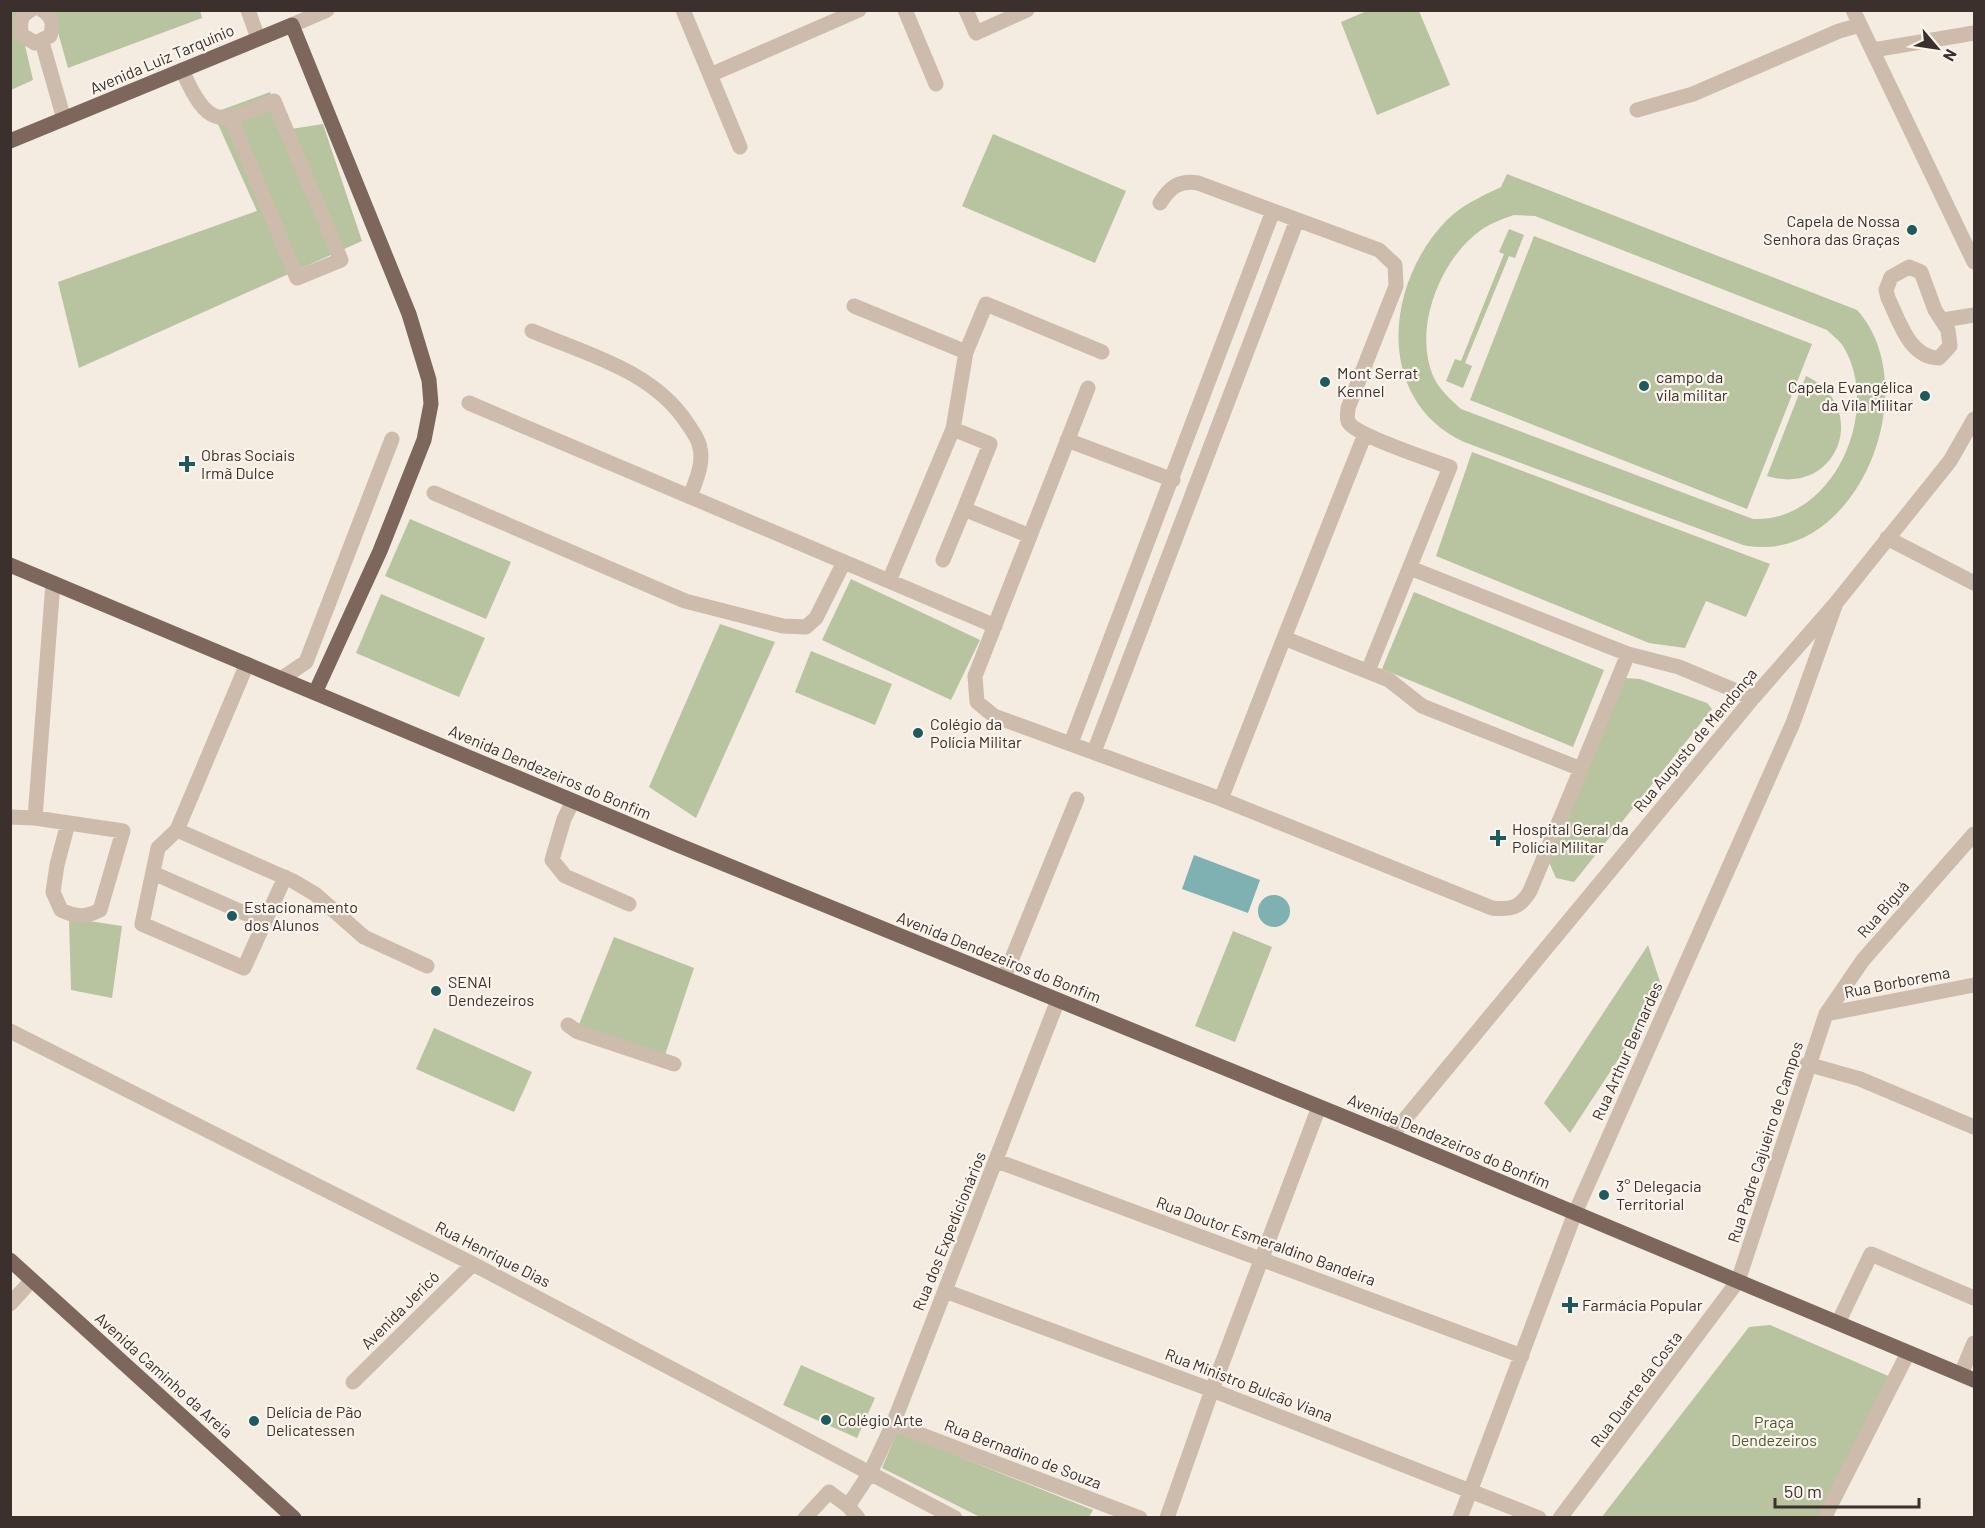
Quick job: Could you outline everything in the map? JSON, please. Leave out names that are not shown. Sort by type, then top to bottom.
[{"type":"main road","name":"Avenida Luiz Tarquínio","points":[[10,141],[292,25]]},
{"type":"main road","points":[[292,25],[409,314],[424,355],[431,404],[424,440],[385,540],[315,693]]},
{"type":"main road","name":"Avenida Dendezeiros do Bonfim","points":[[10,565],[573,801],[1391,1136],[1968,1377]]},
{"type":"main road","name":"Avenida Caminho da Areia","points":[[10,1260],[294,1518]]},
{"type":"street","points":[[31,10],[21,19],[22,35],[28,41],[42,42],[50,36],[53,29],[52,21],[42,10]]},
{"type":"street","points":[[248,10],[258,38]]},
{"type":"street","name":"Avenida Luiz Tarquínio","points":[[292,25],[327,10]]},
{"type":"street","points":[[683,10],[740,147]]},
{"type":"street","points":[[710,75],[859,10]]},
{"type":"street","points":[[905,10],[936,84]]},
{"type":"street","points":[[966,10],[976,33],[1027,10]]},
{"type":"street","points":[[1853,10],[1974,262]]},
{"type":"street","points":[[1637,110],[1693,94],[1839,32],[1860,26]]},
{"type":"street","points":[[1873,50],[1974,33]]},
{"type":"street","points":[[42,42],[64,119]]},
{"type":"street","points":[[182,70],[198,105],[217,118],[231,119],[274,101],[341,260],[297,278],[231,119]]},
{"type":"street","points":[[1160,203],[1176,184],[1187,182],[1379,250],[1395,265],[1396,286],[1348,408],[1349,423],[1365,434],[1450,467],[1368,671]]},
{"type":"street","points":[[1071,743],[1173,480],[1273,211]]},
{"type":"street","points":[[1094,752],[1297,220]]},
{"type":"street","points":[[1909,267],[1921,272],[1935,310],[1943,320],[1951,339],[1946,353],[1939,358],[1920,354],[1912,346],[1888,298],[1886,290],[1891,277],[1909,267]]},
{"type":"street","points":[[890,581],[953,429],[966,352],[986,304],[1102,352]]},
{"type":"street","points":[[854,306],[966,352]]},
{"type":"street","points":[[1943,320],[1974,315]]},
{"type":"street","points":[[532,331],[631,373],[663,393],[679,411],[700,448],[700,467],[690,497]]},
{"type":"street","points":[[1088,388],[975,676],[977,702],[994,716],[1221,799],[1492,908],[1508,910],[1517,907],[1530,891],[1628,654]]},
{"type":"street","points":[[469,403],[995,626]]},
{"type":"street","name":"Rua Augusto de Mendonça","points":[[1391,1136],[1753,698],[1836,603],[1950,461],[1974,419]]},
{"type":"street","points":[[943,560],[990,444],[953,429]]},
{"type":"street","points":[[1221,799],[1365,434]]},
{"type":"street","points":[[281,679],[306,663],[392,439]]},
{"type":"street","points":[[1067,440],[1173,480]]},
{"type":"street","points":[[434,494],[685,601],[783,626],[806,627],[816,618],[844,562]]},
{"type":"street","points":[[964,509],[1030,536]]},
{"type":"street","points":[[1887,538],[1974,583]]},
{"type":"street","points":[[1410,568],[1628,654],[1679,667],[1753,698]]},
{"type":"street","points":[[35,818],[53,583]]},
{"type":"street","name":"Rua Arthur Bernardes","points":[[1460,1518],[1575,1213],[1793,723],[1836,603]]},
{"type":"street","points":[[1284,638],[1395,684],[1422,706],[1581,769]]},
{"type":"street","points":[[247,664],[177,830],[158,848],[142,924],[244,968],[285,877]]},
{"type":"street","points":[[1004,978],[1077,799]]},
{"type":"street","points":[[573,801],[564,819],[552,860],[565,876],[629,904]]},
{"type":"street","points":[[10,817],[35,818],[123,831],[100,910],[88,916],[75,916],[61,910],[53,892],[57,865],[68,823]]},
{"type":"street","points":[[177,830],[285,877],[315,894],[364,937],[428,966]]},
{"type":"street","name":"Rua Biguá","points":[[1826,1014],[1863,960],[1974,834]]},
{"type":"street","points":[[153,873],[265,922]]},
{"type":"street","name":"Rua Borborema","points":[[1826,1014],[1974,985]]},
{"type":"street","name":"Rua dos Expedicionários","points":[[853,1512],[893,1424],[1058,1000]]},
{"type":"street","name":"Rua Padre Cajueiro de Campos","points":[[1738,1281],[1826,1014]]},
{"type":"street","points":[[568,1025],[578,1032],[674,1064]]},
{"type":"street","name":"Rua Henrique Dias","points":[[10,1031],[473,1264],[955,1518]]},
{"type":"street","points":[[1808,1064],[1860,1079],[1974,1127]]},
{"type":"street","points":[[1167,1518],[1212,1390],[1319,1107]]},
{"type":"street","name":"Rua Doutor Esmeraldino Bandeira","points":[[997,1161],[1522,1356]]},
{"type":"street","points":[[1838,1323],[1870,1254],[1974,1298]]},
{"type":"street","name":"Avenida Jericó","points":[[353,1382],[473,1264]]},
{"type":"street","points":[[10,1304],[32,1280]]},
{"type":"street","name":"Rua Duarte da Costa","points":[[1560,1518],[1725,1302],[1738,1281]]},
{"type":"street","name":"Rua Ministro Bulcão Viana","points":[[945,1291],[1212,1390],[1539,1518]]},
{"type":"street","points":[[1968,1377],[1974,1344]]},
{"type":"street","points":[[1824,1518],[1908,1353]]},
{"type":"street","name":"Rua Bernadino de Souza","points":[[893,1424],[1140,1518]]},
{"type":"street","points":[[805,1518],[827,1492],[853,1512]]},
{"type":"green space","points":[[200,10],[202,18],[68,68],[52,11]]},
{"type":"green space","points":[[1369,10],[1419,11],[1450,85],[1377,115],[1341,22]]},
{"type":"green space","points":[[11,11],[17,11],[33,80],[11,90]]},
{"type":"green space","points":[[270,92],[285,130],[323,124],[362,241],[79,368],[58,282],[257,211],[213,113]]},
{"type":"green space","points":[[993,134],[1126,191],[1095,263],[962,206]]},
{"type":"green space","points":[[1507,174],[1857,310],[1877,343],[1885,383],[1882,425],[1869,465],[1847,501],[1818,529],[1783,545],[1743,545],[1464,442],[1435,423],[1415,398],[1403,370],[1398,339],[1401,307],[1411,275],[1426,246],[1447,220],[1466,205],[1501,187]],"holes":[[[1514,215],[1535,216],[1827,330],[1843,346],[1854,372],[1857,401],[1853,430],[1843,458],[1827,483],[1806,503],[1781,515],[1753,519],[1457,406],[1436,382],[1428,359],[1426,339],[1428,318],[1442,277],[1466,243],[1481,230]]]},
{"type":"green space","points":[[1509,229],[1524,235],[1515,258],[1509,256],[1465,363],[1472,366],[1463,388],[1446,381],[1455,359],[1461,361],[1504,254],[1499,252]]},
{"type":"green space","points":[[1534,236],[1812,344],[1747,509],[1470,400]]},
{"type":"green space","points":[[1806,376],[1826,390],[1838,408],[1841,428],[1838,446],[1828,462],[1812,474],[1791,479],[1767,476]]},
{"type":"green space","points":[[1472,452],[1770,564],[1746,617],[1706,601],[1685,648],[1649,643],[1436,556]]},
{"type":"green space","points":[[410,519],[511,562],[486,619],[385,576]]},
{"type":"green space","points":[[851,579],[980,640],[951,700],[822,640]]},
{"type":"green space","points":[[1414,592],[1604,670],[1573,747],[1382,669]]},
{"type":"green space","points":[[381,594],[485,638],[459,697],[356,653]]},
{"type":"green space","points":[[720,624],[775,642],[696,818],[649,787]]},
{"type":"green space","points":[[811,651],[892,684],[875,725],[795,692]]},
{"type":"green space","points":[[1625,678],[1640,679],[1707,703],[1712,709],[1574,882],[1556,878],[1548,860]]},
{"type":"green space","points":[[69,918],[122,926],[112,998],[71,990]]},
{"type":"green space","points":[[1233,931],[1272,947],[1235,1042],[1195,1026]]},
{"type":"green space","points":[[614,937],[694,968],[665,1055],[578,1027]]},
{"type":"green space","points":[[1648,945],[1663,991],[1570,1133],[1544,1103]]},
{"type":"green space","points":[[434,1028],[532,1072],[514,1112],[416,1069]]},
{"type":"green space","name":"Praça Dendezeiros","points":[[1770,1325],[1893,1378],[1824,1517],[1601,1518],[1749,1327]]},
{"type":"green space","points":[[801,1365],[875,1398],[857,1438],[783,1405]]},
{"type":"green space","points":[[897,1432],[1093,1510],[1089,1517],[980,1517],[882,1468]]},
{"type":"water","points":[[1194,855],[1260,880],[1248,913],[1182,889]]},
{"type":"water","points":[[1274,895],[1285,900],[1290,911],[1285,922],[1274,927],[1263,922],[1258,911],[1263,900]]},
{"type":"place","name":"Capela de Nossa Senhora das Graças","points":[[1912,230]]},
{"type":"place","name":"Mont Serrat Kennel","points":[[1325,382]]},
{"type":"place","name":"campo da vila militar","points":[[1644,386]]},
{"type":"place","name":"Capela Evangélica da Vila Militar","points":[[1925,396]]},
{"type":"place","name":"Obras Sociais Irmã Dulce","points":[[187,464]]},
{"type":"place","name":"Colégio da Polícia Militar","points":[[918,733]]},
{"type":"place","name":"Hospital Geral da Polícia Militar","points":[[1498,838]]},
{"type":"place","name":"Estacionamento dos Alunos","points":[[232,916]]},
{"type":"place","name":"SENAI Dendezeiros","points":[[436,991]]},
{"type":"place","name":"3° Delegacia Territorial","points":[[1604,1195]]},
{"type":"place","name":"Farmácia Popular","points":[[1570,1305]]},
{"type":"place","name":"Colégio Arte","points":[[826,1420]]},
{"type":"place","name":"Delícia de Pão Delicatessen","points":[[254,1421]]}]
